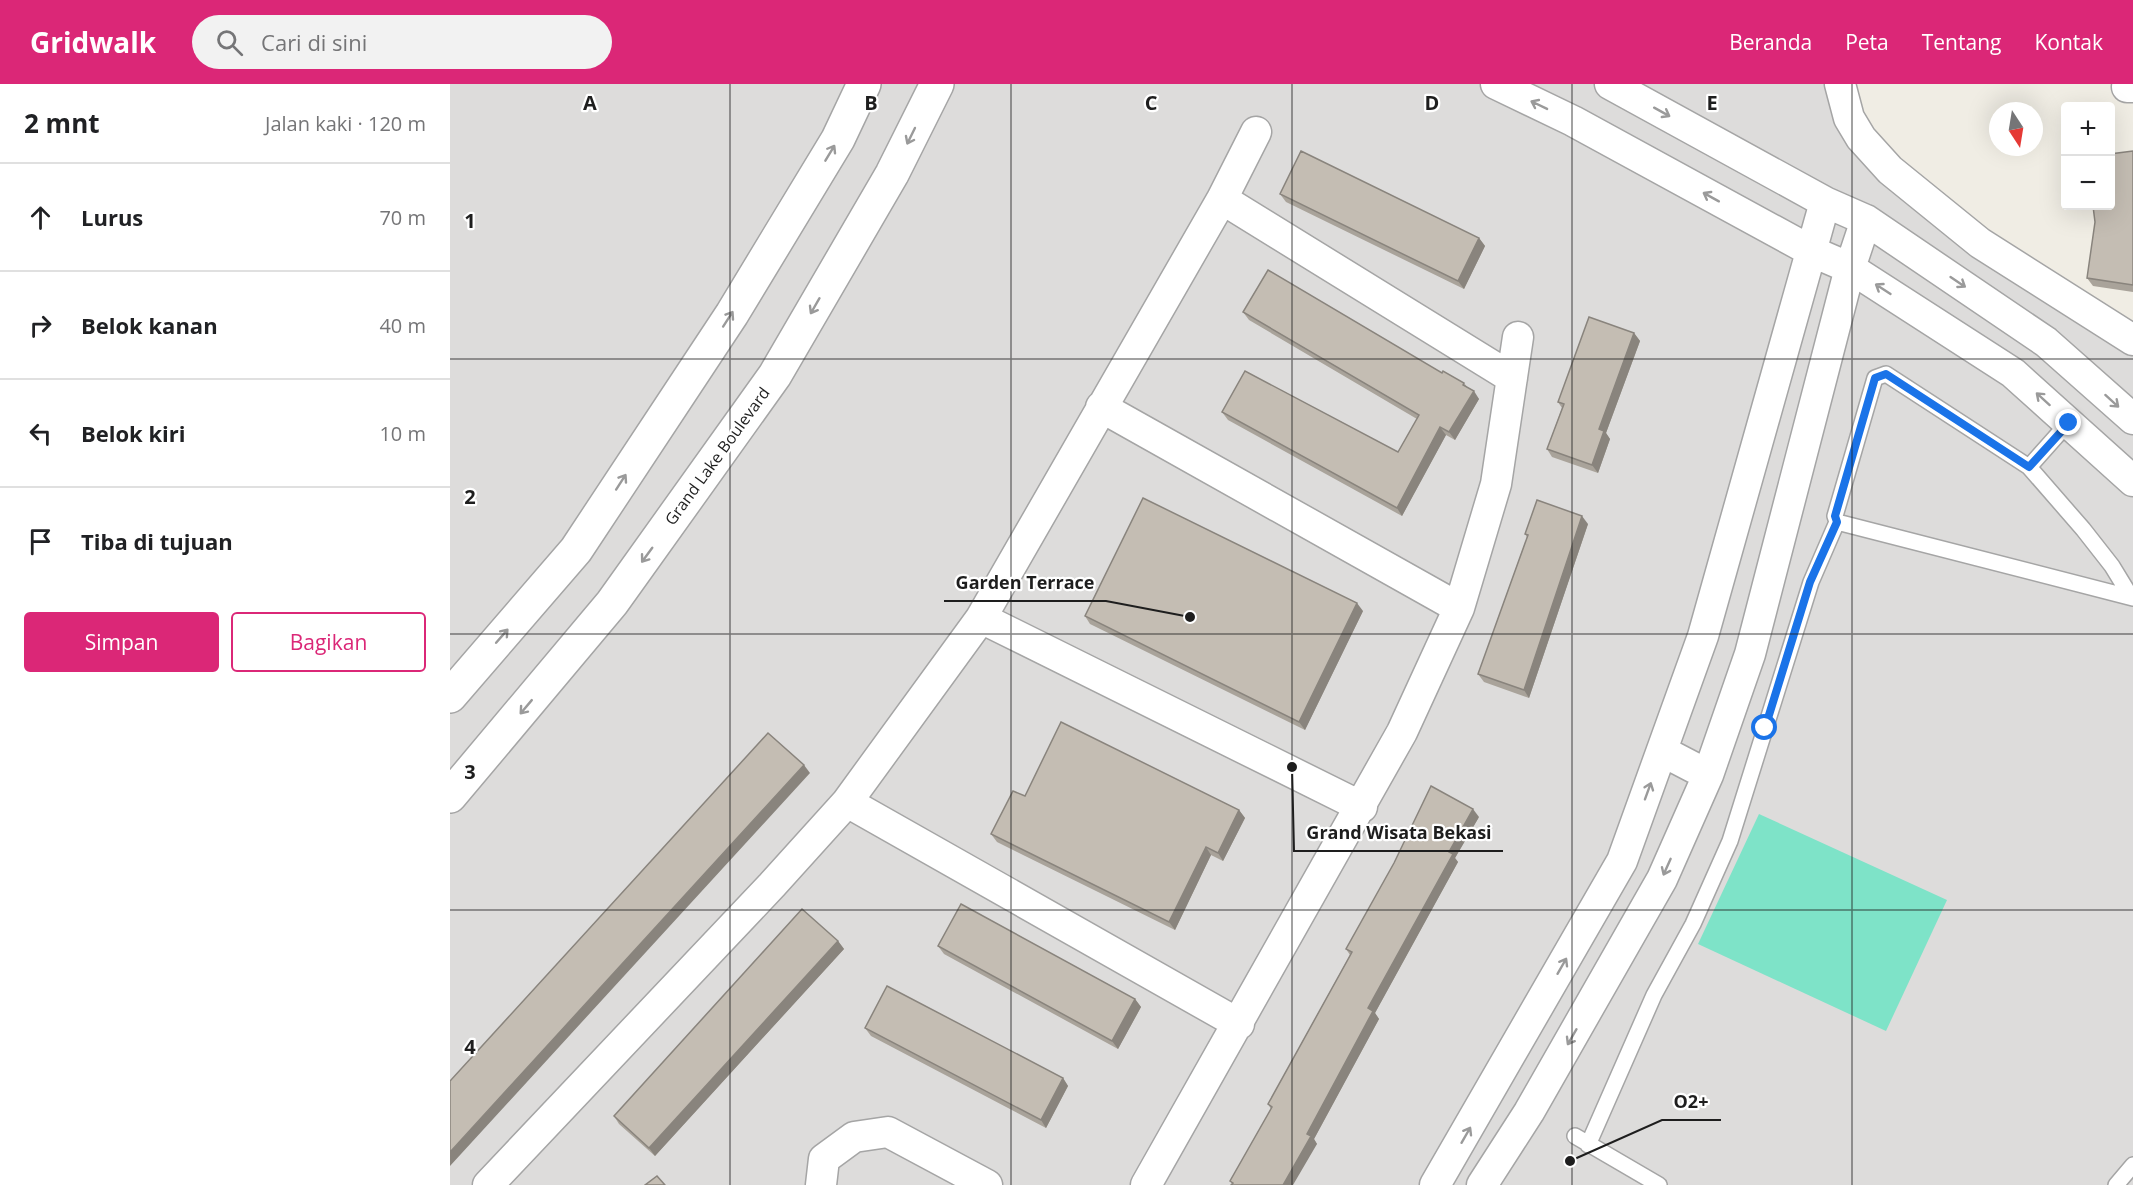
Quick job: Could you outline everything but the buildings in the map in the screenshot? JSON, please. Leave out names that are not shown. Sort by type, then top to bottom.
[{"type":"street","points":[[450,696],[576,550],[732,314],[838,139],[864,84]]},
{"type":"street","name":"Grand Lake Boulevard","points":[[450,796],[612,603],[775,375],[892,174],[937,84]]},
{"type":"street","points":[[1497,84],[1583,127],[1813,252],[1850,268],[2013,373],[2133,481]]},
{"type":"street","points":[[1610,84],[1825,202],[1866,220],[2046,342],[2133,419]]},
{"type":"street","points":[[1840,84],[1849,117],[1855,128],[1890,170],[1980,243],[2133,340]]},
{"type":"street","points":[[503,1180],[847,802],[981,618],[1222,199],[1256,132]]},
{"type":"street","points":[[1222,199],[1512,378]]},
{"type":"street","points":[[1435,1185],[1622,861],[1703,636],[1813,252],[1825,202]]},
{"type":"street","points":[[1482,1185],[1529,1112],[1662,879],[1708,775],[1750,654],[1850,268],[1866,220]]},
{"type":"street","points":[[1146,1185],[1362,807],[1402,732],[1459,608],[1496,484],[1518,337]]},
{"type":"street","points":[[1101,407],[1459,608]]},
{"type":"street","points":[[981,618],[1362,807]]},
{"type":"street","points":[[1662,751],[1708,775]]},
{"type":"street","points":[[847,802],[1239,1024]]},
{"type":"street","points":[[821,1185],[824,1159],[854,1137],[888,1132],[987,1185]]},
{"type":"lane","points":[[1588,1145],[1654,995],[1693,924],[1730,841],[1810,582],[1837,522],[1835,516],[1875,378],[1886,374],[2029,467],[2091,538],[2132,598]]},
{"type":"lane","points":[[2029,467],[2069,423]]},
{"type":"lane","points":[[1837,522],[2132,598]]},
{"type":"lane","points":[[1575,1136],[1659,1185]]},
{"type":"lane","points":[[2116,1185],[2133,1165]]},
{"type":"shaded area","points":[[450,84],[1856,84],[1876,165],[2133,348],[2133,1185],[450,1185]]},
{"type":"green space","points":[[1759,814],[1947,900],[1886,1031],[1698,944]]},
{"type":"place","name":"Garden Terrace","points":[[1190,617]]},
{"type":"place","name":"Grand Wisata Bekasi","points":[[1292,767]]},
{"type":"place","name":"O2+","points":[[1570,1161]]},
{"type":"route","points":[[1765,728],[1810,582],[1837,522],[1835,516],[1875,378],[1886,374],[2029,467],[2069,423]]}]
